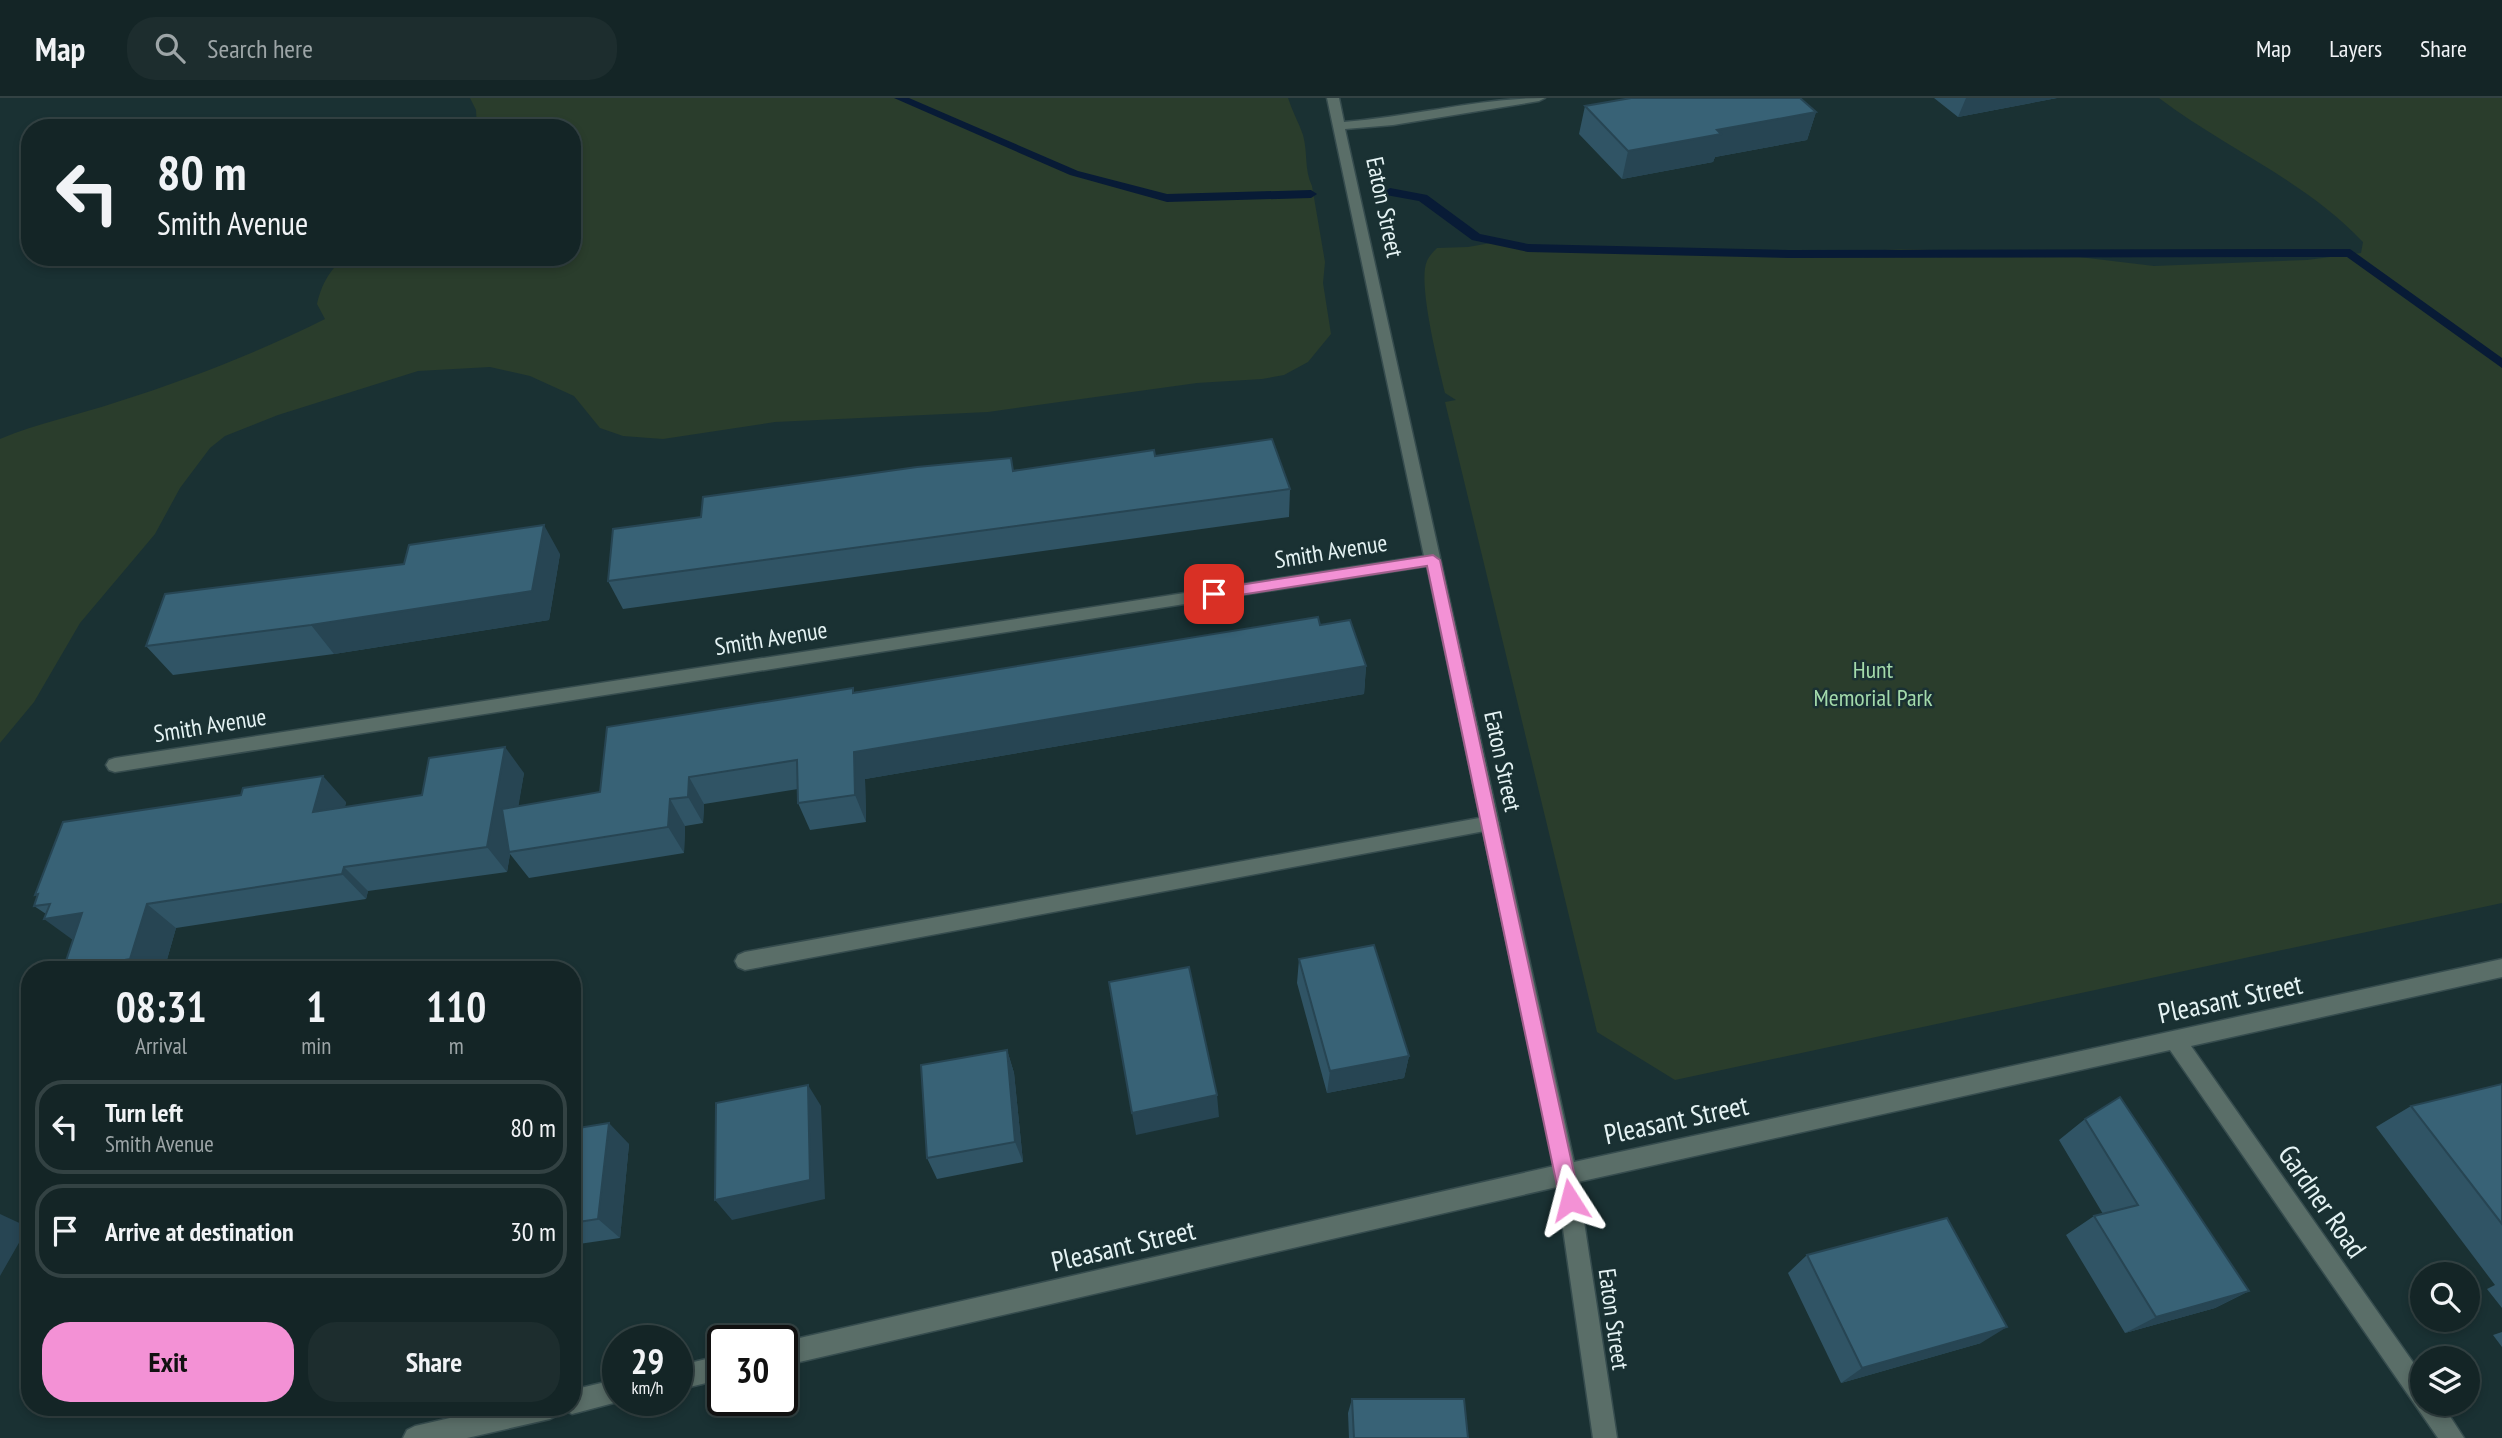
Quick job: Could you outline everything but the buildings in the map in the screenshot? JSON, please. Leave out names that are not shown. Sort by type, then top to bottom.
[{"type":"street","name":"Eaton Street","points":[[1334,98],[1566,1174],[1605,1438]]},
{"type":"street","points":[[1340,126],[1393,122],[1539,98]]},
{"type":"street","name":"Smith Avenue","points":[[115,765],[1433,560]]},
{"type":"street","points":[[745,961],[1490,823]]},
{"type":"street","name":"Pleasant Street","points":[[798,1350],[1566,1174],[2502,968]]},
{"type":"street","name":"Gardner Road","points":[[2175,1040],[2410,1378]]},
{"type":"street","points":[[581,1400],[602,1395]]},
{"type":"street","points":[[415,1438],[511,1416]]},
{"type":"street","points":[[2436,1416],[2452,1438]]},
{"type":"green space","points":[[470,98],[1288,98],[1304,142],[1325,262],[1323,283],[1331,334],[1308,362],[1284,375],[1262,379],[1197,383],[988,412],[775,422],[663,439],[623,436],[600,428],[574,396],[530,376],[490,367],[418,371],[278,415],[225,436],[210,448],[180,488],[155,534],[80,623],[34,702],[0,743],[0,439],[197,375],[325,319],[317,304],[324,284],[336,266],[581,266],[581,119],[476,119],[476,110]]},
{"type":"green space","name":"Hunt Memorial Park","points":[[2159,98],[2502,98],[2502,903],[1675,1080],[1597,1032],[1445,402],[1456,400],[1445,393],[1434,346],[1425,287],[1428,259],[1437,248],[1468,247],[1496,242],[1553,249],[1794,250],[1835,253],[1900,249],[2046,253],[2154,266],[2307,260],[2361,253],[2363,242],[2341,220],[2291,183]]},
{"type":"waterway","points":[[900,98],[1074,173],[1167,198],[1311,194]]},
{"type":"waterway","points":[[1390,192],[1423,198],[1476,237],[1528,248],[1789,254],[2350,253],[2502,364]]},
{"type":"route","points":[[1214,594],[1433,560],[1570,1200]]}]
